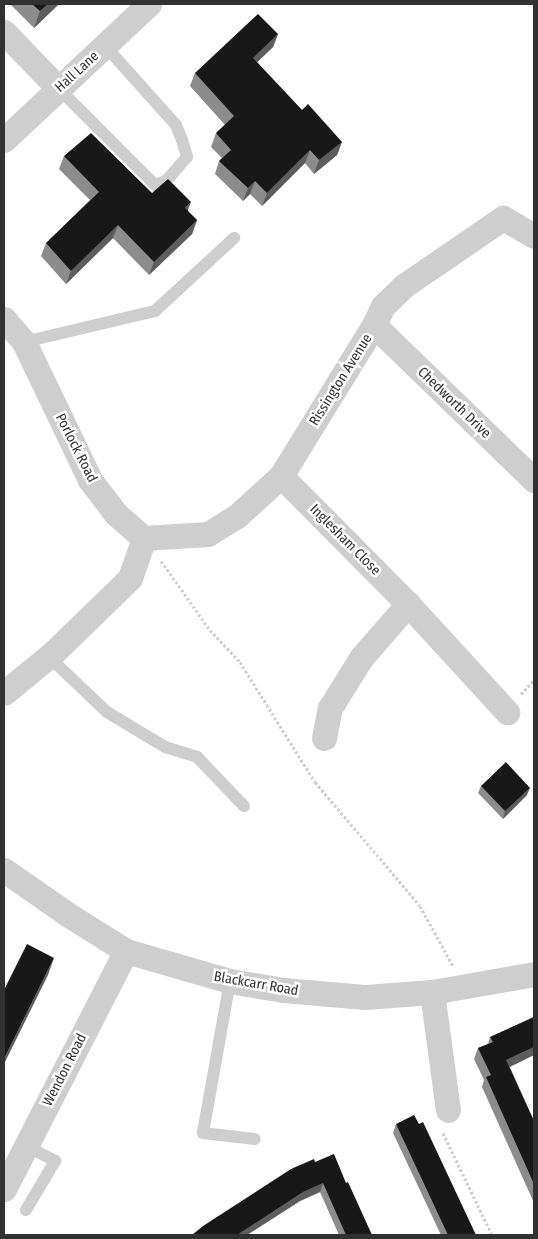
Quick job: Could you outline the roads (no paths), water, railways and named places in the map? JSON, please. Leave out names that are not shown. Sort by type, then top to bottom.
[{"type":"street","name":"Hall Lane","points":[[4,140],[149,4]]},
{"type":"street","points":[[4,32],[58,88]]},
{"type":"street","name":"Rissington Avenue","points":[[144,538],[208,534],[237,516],[281,476],[374,325],[383,306],[405,285],[503,218],[534,236]]},
{"type":"street","name":"Porlock Road","points":[[4,320],[24,342],[90,480],[116,514],[144,538]]},
{"type":"street","name":"Chedworth Drive","points":[[374,325],[534,480]]},
{"type":"street","name":"Inglesham Close","points":[[281,476],[408,604],[507,712]]},
{"type":"street","points":[[4,693],[49,657],[130,578],[144,538]]},
{"type":"street","points":[[324,738],[330,708],[361,658],[408,604]]},
{"type":"street","name":"Blackcarr Road","points":[[4,870],[67,914],[126,951],[230,981],[283,990],[365,997],[432,992],[534,974]]},
{"type":"street","name":"Wendon Road","points":[[4,1189],[126,951]]},
{"type":"street","points":[[432,992],[448,1110]]},
{"type":"lane","points":[[58,88],[155,185],[166,181],[187,157],[176,125],[105,46]]},
{"type":"lane","points":[[24,342],[155,311],[234,238]]},
{"type":"lane","points":[[49,657],[107,712],[165,747],[198,758],[244,806]]},
{"type":"lane","points":[[230,981],[203,1133],[255,1139]]},
{"type":"lane","points":[[26,1146],[55,1161],[26,1210]]}]
